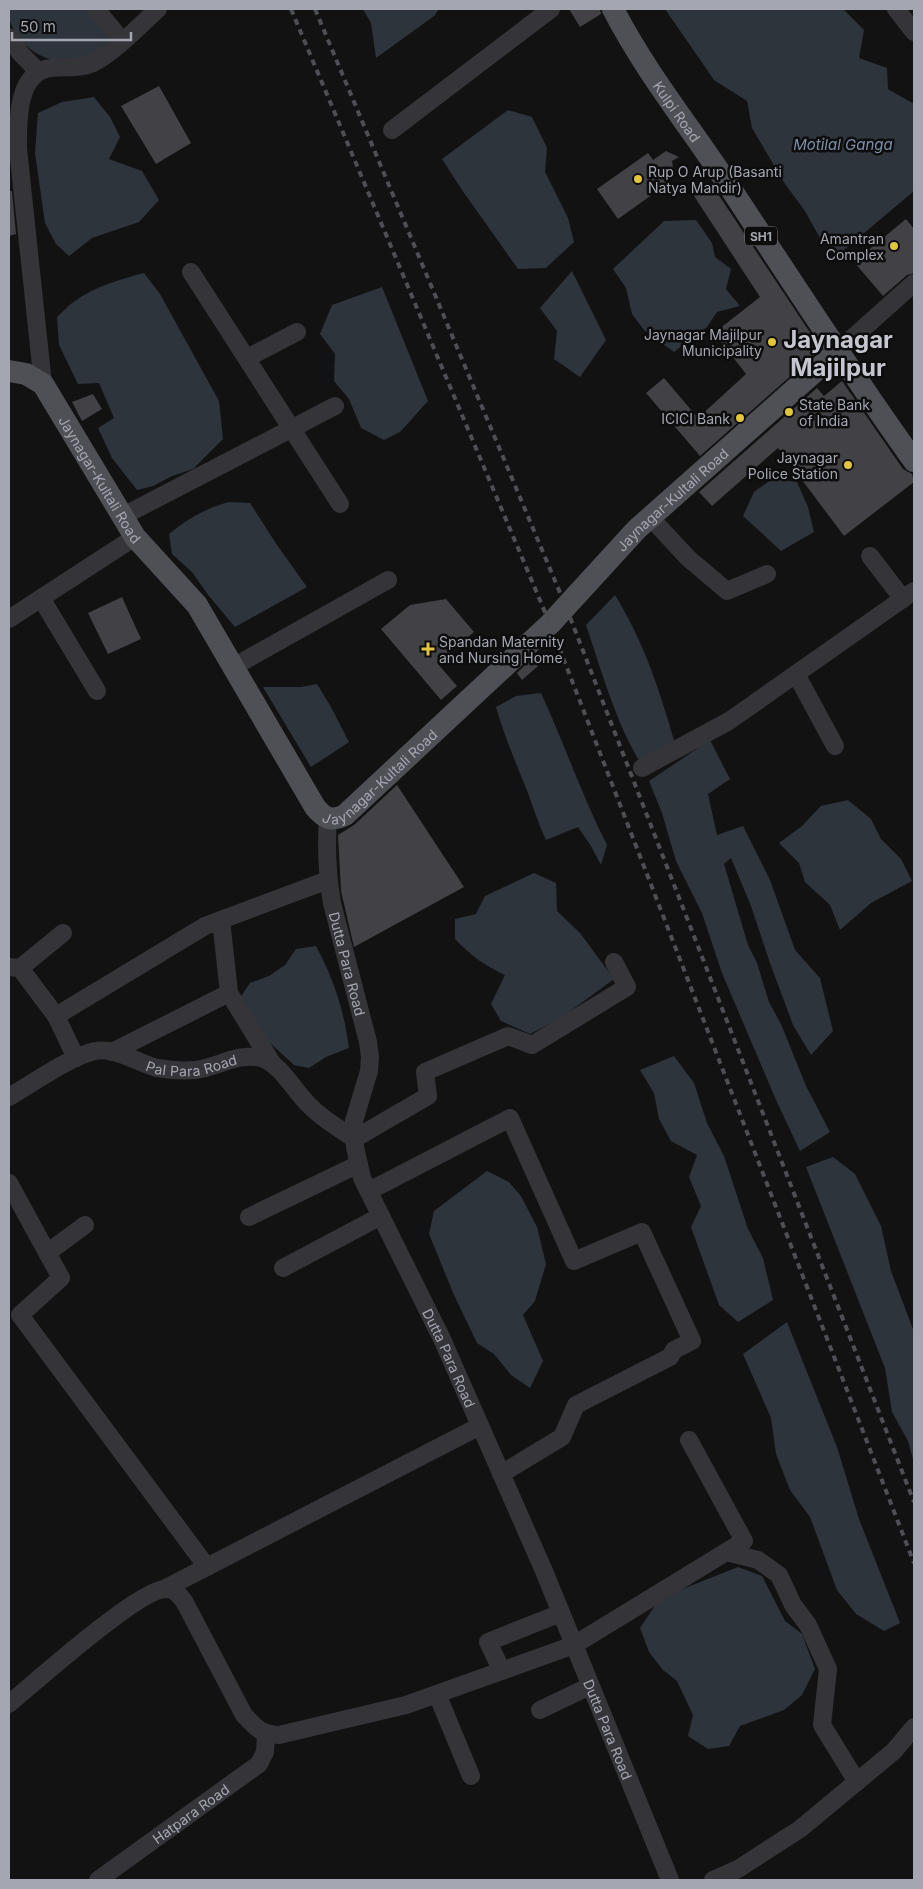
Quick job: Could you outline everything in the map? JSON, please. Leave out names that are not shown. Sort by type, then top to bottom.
[{"type":"main road","name":"Kulpi Road","points":[[612,9],[653,77],[730,187],[838,351],[914,461]]},
{"type":"main road","name":"Jaynagar-Kultali Road","points":[[43,384],[135,537],[197,605],[315,808],[328,818],[337,819],[345,815],[543,631],[637,529],[838,351]]},
{"type":"main road","points":[[9,371],[26,374],[43,384]]},
{"type":"street","points":[[96,9],[122,41]]},
{"type":"street","points":[[43,384],[18,149],[18,122],[23,94],[30,80],[38,71],[92,63],[122,41],[158,9]]},
{"type":"street","points":[[392,130],[551,9]]},
{"type":"street","points":[[896,9],[913,27]]},
{"type":"street","points":[[9,37],[38,71]]},
{"type":"street","points":[[191,272],[340,504]]},
{"type":"street","points":[[838,351],[914,283]]},
{"type":"street","points":[[247,358],[298,332]]},
{"type":"street","points":[[123,516],[335,406]]},
{"type":"street","points":[[650,517],[688,558],[727,591],[767,574]]},
{"type":"street","points":[[9,619],[135,537]]},
{"type":"street","points":[[642,768],[729,721],[909,595],[870,556]]},
{"type":"street","points":[[233,667],[388,580]]},
{"type":"street","points":[[41,598],[97,691]]},
{"type":"street","points":[[796,674],[836,746]]},
{"type":"street","name":"Dutta Para Road","points":[[328,818],[326,842],[328,880],[332,903],[368,1042],[370,1057],[369,1071],[354,1121],[354,1139],[362,1178],[442,1339],[561,1612],[670,1880]]},
{"type":"street","points":[[56,1016],[205,926],[328,880]]},
{"type":"street","points":[[221,920],[229,993],[272,1063],[308,1105],[354,1139],[428,1096],[425,1072],[508,1036],[532,1045],[627,986],[614,962]]},
{"type":"street","points":[[63,933],[14,968],[56,1016],[76,1058]]},
{"type":"street","points":[[112,1052],[229,993]]},
{"type":"street","name":"Pal Para Road","points":[[9,1097],[76,1058],[96,1050],[112,1052],[156,1068],[178,1070],[197,1070],[236,1058],[247,1057],[261,1058],[272,1063]]},
{"type":"street","points":[[369,1191],[510,1118],[574,1261],[642,1232],[692,1342],[674,1350],[670,1357],[576,1405],[562,1437],[501,1474]]},
{"type":"street","points":[[249,1217],[358,1164]]},
{"type":"street","points":[[9,1183],[61,1278],[20,1315],[207,1567]]},
{"type":"street","points":[[283,1268],[381,1216]]},
{"type":"street","points":[[47,1253],[85,1224]]},
{"type":"street","points":[[9,1704],[125,1609],[480,1426]]},
{"type":"street","points":[[164,1589],[171,1589],[184,1601],[244,1715],[254,1727],[266,1734],[279,1735],[406,1705],[574,1646],[744,1540],[689,1440]]},
{"type":"street","points":[[726,1552],[758,1560],[779,1575],[793,1605],[808,1625],[828,1669],[822,1725],[857,1782]]},
{"type":"street","points":[[502,1671],[488,1642],[561,1612]]},
{"type":"street","points":[[540,1710],[590,1686]]},
{"type":"street","points":[[437,1694],[470,1776]]},
{"type":"street","points":[[714,1880],[738,1869],[800,1829],[894,1751],[914,1727]]},
{"type":"street","name":"Hatpara Road","points":[[98,1880],[254,1768],[264,1752],[266,1734]]},
{"type":"water","points":[[9,9],[87,9],[113,39],[93,54],[80,60],[63,61],[47,58],[33,51],[21,40],[12,25]]},
{"type":"water","points":[[363,9],[439,9],[434,16],[376,58],[371,23]]},
{"type":"water","name":"Motilal Ganga","points":[[665,9],[843,9],[864,30],[859,58],[887,68],[888,89],[914,104],[914,191],[838,255],[820,238],[805,211],[785,184],[752,128],[747,101],[714,80]]},
{"type":"water","points":[[94,97],[110,117],[120,137],[109,159],[142,171],[159,200],[139,222],[92,238],[69,256],[56,244],[45,223],[35,153],[38,113],[62,102]]},
{"type":"water","points":[[508,110],[532,117],[547,148],[545,172],[568,218],[574,242],[546,268],[518,269],[442,159]]},
{"type":"water","points":[[696,220],[712,243],[715,257],[731,269],[726,289],[740,306],[717,312],[707,327],[674,352],[644,330],[632,314],[626,288],[613,269],[664,221]]},
{"type":"water","points":[[572,271],[606,340],[580,377],[554,359],[557,331],[540,308]]},
{"type":"water","points":[[144,273],[160,294],[219,401],[223,439],[193,469],[172,476],[153,486],[137,490],[112,458],[98,428],[114,418],[99,383],[78,384],[59,345],[57,317],[82,296],[117,281]]},
{"type":"water","points":[[382,287],[428,401],[400,432],[384,440],[361,428],[349,399],[334,381],[335,354],[320,334],[332,305]]},
{"type":"water","points":[[772,479],[797,482],[808,507],[814,532],[781,551],[743,516],[754,492]]},
{"type":"water","points":[[229,502],[250,503],[307,587],[235,627],[192,572],[172,554],[169,534],[197,515]]},
{"type":"water","points":[[615,595],[643,649],[675,744],[641,764],[616,714],[586,625]]},
{"type":"water","points":[[317,684],[349,742],[311,767],[263,687],[301,687]]},
{"type":"water","points":[[541,693],[589,808],[607,845],[601,865],[578,827],[546,840],[503,728],[496,707],[516,696]]},
{"type":"water","points":[[710,740],[730,779],[708,794],[717,835],[743,826],[770,880],[795,950],[820,978],[833,1031],[811,1055],[793,1025],[751,906],[731,858],[724,864],[748,945],[757,963],[769,1002],[781,1024],[806,1086],[830,1132],[800,1151],[776,1100],[722,973],[702,913],[676,861],[662,813],[649,781]]},
{"type":"water","points":[[848,800],[871,819],[881,839],[901,859],[912,881],[871,903],[840,930],[830,905],[805,882],[799,863],[779,843],[802,826],[821,806]]},
{"type":"water","points":[[534,873],[556,883],[557,911],[580,933],[614,979],[561,1018],[530,1034],[501,1021],[491,1004],[505,975],[478,960],[455,939],[455,919],[476,914],[485,896]]},
{"type":"water","points":[[316,946],[337,996],[349,1048],[326,1057],[309,1068],[294,1065],[259,1033],[239,999],[250,983],[269,976],[285,965],[296,949]]},
{"type":"water","points":[[674,1056],[694,1083],[707,1123],[724,1156],[748,1229],[763,1258],[773,1300],[738,1322],[719,1305],[691,1227],[701,1206],[689,1177],[697,1155],[671,1141],[659,1119],[654,1093],[640,1070]]},
{"type":"water","points":[[833,1157],[855,1174],[881,1226],[891,1271],[914,1332],[914,1463],[908,1441],[892,1412],[885,1368],[806,1167]]},
{"type":"water","points":[[487,1171],[509,1182],[521,1196],[537,1227],[546,1264],[535,1301],[523,1315],[543,1361],[530,1388],[511,1375],[494,1354],[477,1343],[454,1295],[429,1234],[434,1211]]},
{"type":"water","points":[[787,1322],[837,1447],[859,1519],[900,1623],[884,1631],[856,1614],[837,1590],[810,1517],[790,1490],[776,1454],[771,1418],[743,1354]]},
{"type":"water","points":[[738,1567],[762,1576],[785,1621],[802,1634],[815,1669],[802,1695],[784,1710],[740,1726],[729,1746],[708,1749],[688,1736],[693,1715],[677,1681],[663,1670],[649,1652],[640,1628],[660,1598]]},
{"type":"building","points":[[569,9],[600,9],[601,14],[580,27]]},
{"type":"building","points":[[159,86],[191,143],[156,164],[121,106]]},
{"type":"building","name":"Rup O Arup (Basanti Natya Mandir)","points":[[666,151],[679,157],[672,161],[673,168],[662,174],[667,184],[618,219],[597,189],[648,153],[653,160]]},
{"type":"building","points":[[712,185],[821,349],[700,456],[646,393],[664,378],[698,418],[746,374],[714,333],[760,297],[694,196]]},
{"type":"building","points":[[9,191],[12,191],[16,234],[9,236]]},
{"type":"building","name":"Amantran Complex","points":[[906,219],[914,229],[914,273],[907,275],[883,296],[854,262]]},
{"type":"building","name":"Jaynagar Police Station","points":[[842,381],[903,469],[912,474],[914,482],[844,536],[778,448],[712,506],[699,492],[817,388],[824,396]]},
{"type":"building","points":[[93,394],[102,409],[82,421],[72,402]]},
{"type":"building","points":[[122,597],[141,639],[108,654],[88,613]]},
{"type":"building","name":"Spandan Maternity and Nursing Home","points":[[446,599],[474,632],[437,663],[457,686],[441,700],[381,629],[410,605]]},
{"type":"building","points":[[533,657],[538,666],[522,680],[517,673]]},
{"type":"building","points":[[397,785],[464,887],[354,947],[341,891],[338,835],[354,825]]},
{"type":"railway","points":[[291,9],[550,624],[914,1563]]},
{"type":"railway","points":[[315,9],[566,607],[914,1502]]},
{"type":"place","name":"Rup O Arup (Basanti Natya Mandir)","points":[[638,179]]},
{"type":"place","name":"Amantran Complex","points":[[894,246]]},
{"type":"place","name":"Jaynagar Majilpur Municipality","points":[[772,342]]},
{"type":"place","name":"State Bank of India","points":[[789,412]]},
{"type":"place","name":"ICICI Bank","points":[[740,418]]},
{"type":"place","name":"Jaynagar Police Station","points":[[848,465]]},
{"type":"place","name":"Spandan Maternity and Nursing Home","points":[[428,649]]},
{"type":"district","name":"Jaynagar Majilpur","points":[[838,353]]}]
